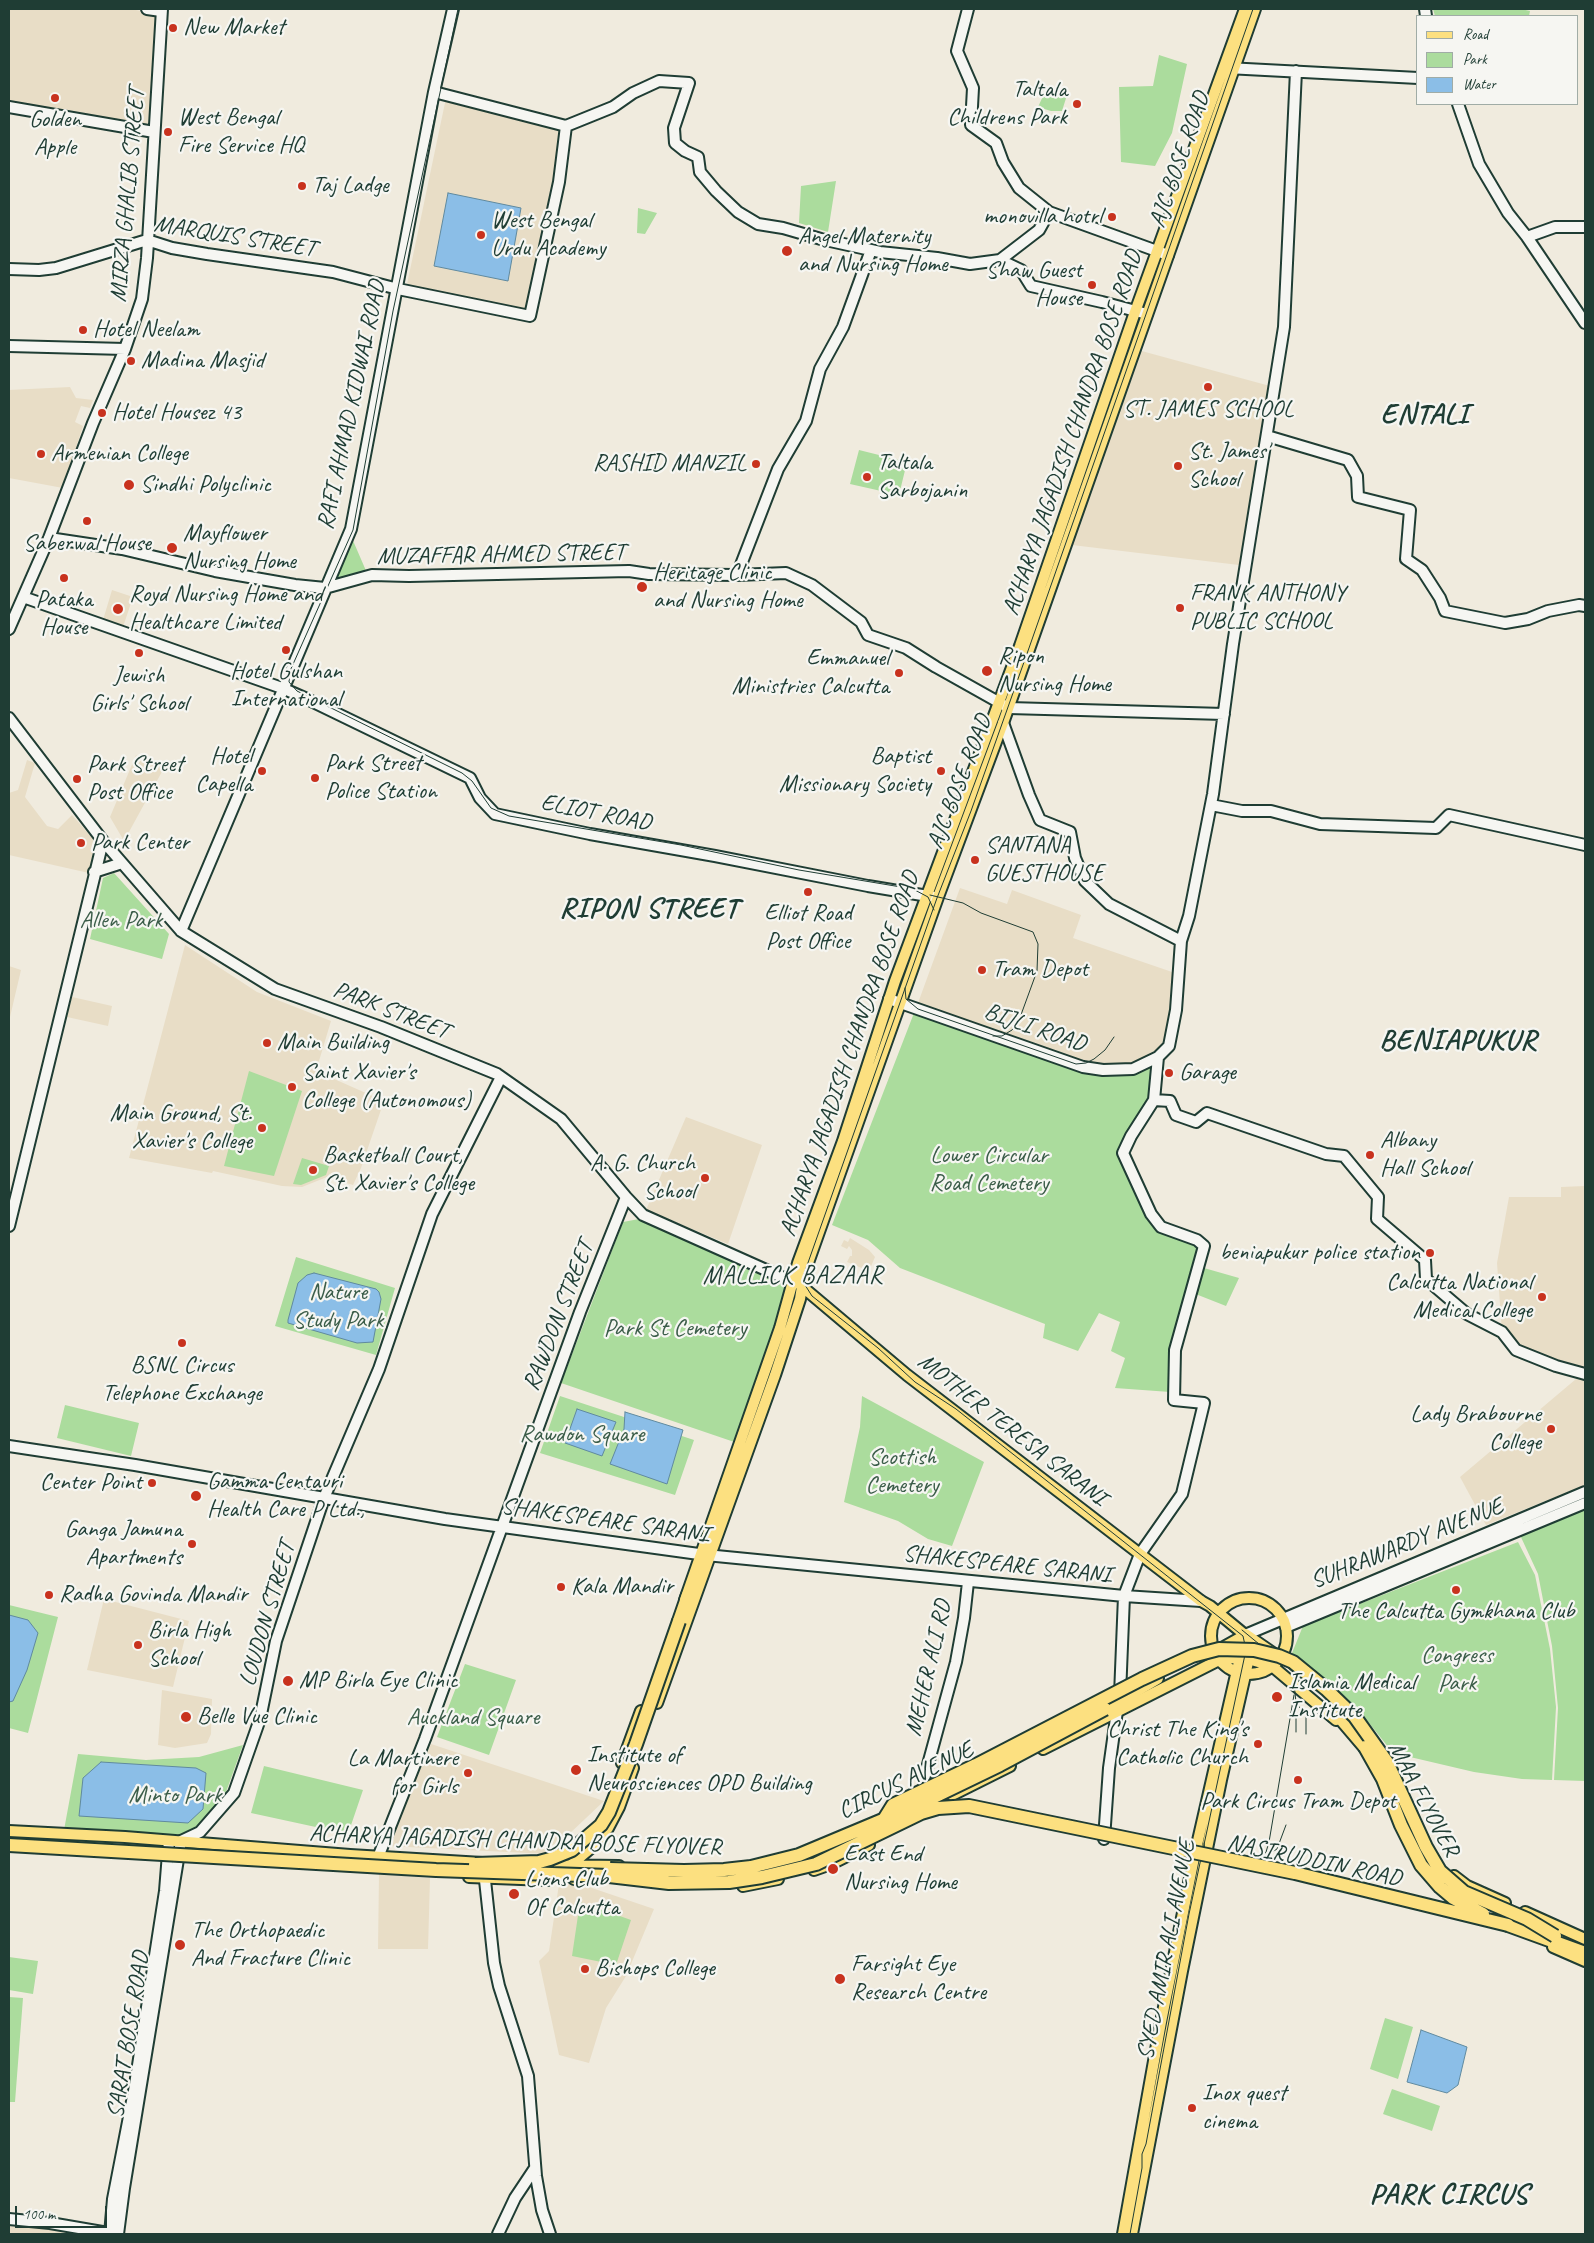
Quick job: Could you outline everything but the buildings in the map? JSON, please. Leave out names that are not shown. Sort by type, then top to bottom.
[{"type":"highway","points":[[467,1864],[539,1862],[550,1859],[572,1850],[601,1825],[609,1812],[636,1744],[688,1595]]},
{"type":"highway","name":"MAA FLYOVER","points":[[1244,1636],[1279,1658],[1339,1707],[1371,1745],[1385,1770],[1420,1850],[1444,1882],[1474,1903],[1585,1947]]},
{"type":"highway","points":[[888,1822],[893,1805],[976,1765],[1142,1679],[1192,1656],[1219,1649],[1254,1650],[1279,1656],[1293,1662],[1326,1689],[1355,1717],[1387,1762],[1426,1847],[1440,1871],[1464,1892],[1527,1919],[1555,1936]]},
{"type":"highway","name":"ACHARYA JAGADISH CHANDRA BOSE FLYOVER","points":[[9,1837],[168,1848],[467,1864],[684,1871],[751,1867],[799,1855],[888,1822],[1111,1710],[1157,1678]]},
{"type":"highway","name":"MAA FLYOVER","points":[[1337,1717],[1370,1755],[1383,1779],[1413,1850],[1431,1878],[1453,1898],[1469,1908],[1508,1925],[1585,1953]]},
{"type":"highway","points":[[609,1876],[669,1883],[729,1882],[762,1878],[816,1864],[921,1813],[938,1808],[969,1806],[1280,1870],[1508,1925]]},
{"type":"highway","name":"ACHARYA JAGADISH CHANDRA BOSE FLYOVER","points":[[9,1845],[436,1870],[609,1876]]},
{"type":"main road","name":"ACHARYA JAGADISH CHANDRA BOSE ROAD","points":[[572,1864],[579,1861],[598,1840],[619,1806],[706,1555],[775,1375],[800,1299],[798,1263],[843,1141],[889,999],[1054,549],[1135,312],[1228,68],[1245,9]]},
{"type":"main road","name":"AJC BOSE ROAD","points":[[798,1284],[804,1274],[938,897],[972,811],[1009,708],[1168,255],[1228,68],[1255,9]]},
{"type":"main road","name":"MOTHER TERESA SARANI","points":[[798,1284],[907,1375],[1203,1603]]},
{"type":"main road","name":"ACHARYA JAGADISH CHANDRA BOSE ROAD","points":[[559,1865],[602,1814],[615,1784],[674,1621],[706,1555]]},
{"type":"main road","points":[[1256,1599],[1271,1606],[1284,1622],[1279,1658],[1261,1672],[1241,1673],[1217,1656],[1211,1632],[1218,1615],[1235,1601],[1256,1599]]},
{"type":"main road","points":[[1203,1603],[1210,1606],[1244,1636],[1250,1645],[1241,1673]]},
{"type":"main road","name":"CIRCUS AVENUE","points":[[574,1879],[597,1879],[689,1888],[761,1884],[831,1864],[926,1814],[936,1802],[992,1776],[1111,1710],[1217,1656],[1244,1636]]},
{"type":"main road","points":[[1217,1656],[1279,1658],[1337,1717],[1373,1769],[1412,1856],[1437,1892],[1474,1914],[1585,1961]]},
{"type":"main road","name":"CIRCUS AVENUE","points":[[559,1865],[694,1869],[728,1867],[788,1855],[828,1841],[925,1795],[1120,1695],[1157,1678],[1217,1656]]},
{"type":"main road","name":"MAA FLYOVER","points":[[1279,1658],[1359,1718],[1395,1767],[1439,1862],[1460,1881],[1585,1939]]},
{"type":"main road","name":"SYED AMIR ALI AVENUE","points":[[1123,2234],[1194,1858],[1241,1673]]},
{"type":"main road","name":"SYED AMIR ALI AVENUE","points":[[1132,2234],[1241,1673]]},
{"type":"main road","name":"ACHARYA JAGADISH CHANDRA BOSE FLYOVER","points":[[609,1876],[695,1879],[739,1876],[807,1860],[936,1802]]},
{"type":"main road","points":[[9,1831],[378,1857],[559,1865],[560,1880]]},
{"type":"main road","points":[[9,1850],[484,1878],[560,1880],[574,1879],[572,1864]]},
{"type":"main road","points":[[1190,1880],[1201,1882]]},
{"type":"street","points":[[147,9],[162,10]]},
{"type":"street","name":"RAFI AHMAD KIDWAI ROAD","points":[[181,931],[282,688],[351,529],[434,92],[453,9]]},
{"type":"street","points":[[968,9],[957,51],[973,88],[971,125],[996,143],[1003,162],[1020,188],[1049,212],[1168,255]]},
{"type":"street","name":"MIRZA GHALIB STREET","points":[[9,629],[49,538],[92,423],[126,349],[142,299],[147,258],[162,10]]},
{"type":"street","points":[[1228,68],[1416,78]]},
{"type":"street","points":[[1120,1695],[1124,1596],[1140,1554],[1182,1494],[1204,1404],[1174,1400],[1175,1350],[1204,1246],[1197,1240],[1161,1227],[1151,1214],[1123,1154],[1131,1136],[1154,1100],[1158,1057],[1169,1046],[1176,1010],[1180,941],[1189,916],[1211,805],[1233,644],[1268,436],[1285,320],[1286,253],[1296,71]]},
{"type":"street","points":[[434,92],[566,126],[612,108],[633,93],[659,81],[689,83],[674,128],[675,143],[684,151],[698,156],[700,172],[738,212],[758,224],[783,228],[871,250],[970,264],[1000,260],[1039,230],[1049,212]]},
{"type":"street","points":[[1458,105],[1479,164],[1508,213],[1527,237],[1585,324]]},
{"type":"street","points":[[9,107],[154,132]]},
{"type":"street","name":"MARQUIS STREET","points":[[9,269],[39,270],[56,268],[147,240],[172,248],[333,272],[397,288],[530,316],[559,182],[566,126]]},
{"type":"street","points":[[1527,237],[1555,227],[1585,227]]},
{"type":"street","points":[[737,575],[778,469],[806,421],[820,369],[843,327],[871,250]]},
{"type":"street","points":[[1000,260],[1020,270],[1031,286],[1147,314]]},
{"type":"street","points":[[9,346],[126,349]]},
{"type":"street","points":[[1268,436],[1348,460],[1357,476],[1358,496],[1410,510],[1406,559],[1422,570],[1440,598],[1445,611],[1505,623],[1528,619],[1548,611],[1579,605],[1585,606]]},
{"type":"street","name":"MUZAFFAR AHMED STREET","points":[[49,538],[122,549],[215,571],[325,588],[372,575],[409,576],[629,571],[649,574],[737,575],[786,573],[812,585],[861,622],[868,635],[906,648],[1009,708]]},
{"type":"street","name":"ELIOT ROAD","points":[[23,597],[282,688],[470,778],[480,798],[494,814],[590,834],[938,897]]},
{"type":"street","points":[[1009,708],[1224,714]]},
{"type":"street","name":"PARK STREET","points":[[9,718],[103,841],[181,931],[275,989],[380,1027],[449,1056],[464,1059],[501,1077],[561,1119],[626,1197],[643,1214],[798,1284]]},
{"type":"street","points":[[1003,723],[1029,796],[1040,820],[1070,832],[1075,858],[1085,881],[1109,904],[1180,941]]},
{"type":"street","points":[[1211,805],[1242,811],[1271,811],[1320,824],[1436,828],[1449,815],[1585,845]]},
{"type":"street","points":[[9,1226],[103,841]]},
{"type":"street","points":[[94,872],[122,863]]},
{"type":"street","name":"BIJLI ROAD","points":[[889,999],[1083,1067],[1104,1070],[1133,1069],[1158,1057]]},
{"type":"street","name":"LOUDON STREET","points":[[181,1842],[200,1832],[234,1792],[260,1719],[276,1641],[324,1498],[379,1369],[432,1214],[501,1077]]},
{"type":"street","points":[[1154,1100],[1170,1101],[1176,1115],[1196,1122],[1207,1113],[1326,1154],[1344,1156],[1378,1197],[1377,1219],[1425,1260],[1426,1280],[1467,1314],[1502,1332],[1516,1350],[1556,1366],[1585,1374]]},
{"type":"street","name":"RAWDON STREET","points":[[373,1871],[420,1753],[580,1312],[626,1197]]},
{"type":"street","name":"SHAKESPEARE SARANI","points":[[9,1446],[135,1465],[502,1528],[706,1555],[968,1582],[1203,1603]]},
{"type":"street","name":"SUHRAWARDY AVENUE","points":[[1284,1622],[1585,1492]]},
{"type":"street","name":"SUHRAWARDY AVENUE","points":[[1244,1636],[1585,1504]]},
{"type":"street","name":"MEHER ALI RD","points":[[925,1795],[924,1779],[954,1672],[964,1618],[968,1582]]},
{"type":"street","points":[[1104,1839],[1111,1710]]},
{"type":"street","name":"NASIRUDDIN ROAD","points":[[925,1795],[936,1802],[1037,1826],[1417,1904],[1433,1905],[1446,1898]]},
{"type":"street","points":[[169,1841],[172,1860]]},
{"type":"street","points":[[9,2219],[50,2223],[113,2234],[113,2199],[136,2077],[165,1891],[172,1860],[181,1842]]},
{"type":"street","points":[[484,1863],[494,1964],[498,1986],[528,2076],[535,2168],[542,2210],[550,2234]]},
{"type":"street","points":[[1446,1898],[1460,1881]]},
{"type":"street","points":[[498,2234],[516,2198],[535,2168]]},
{"type":"shaded area","points":[[9,9],[130,9],[159,14],[152,129],[9,104]]},
{"type":"shaded area","name":"West Bengal Urdu Academy","points":[[446,98],[564,127],[556,180],[527,311],[406,289]]},
{"type":"shaded area","name":"St. James' School","points":[[1138,350],[1270,386],[1239,565],[1072,545]]},
{"type":"shaded area","name":"Armenian College","points":[[70,387],[76,398],[93,400],[90,408],[81,406],[75,422],[83,426],[63,488],[9,478],[9,390]]},
{"type":"shaded area","name":"Royd Nursing Home and Healthcare Limited","points":[[112,590],[133,597],[123,627],[103,620]]},
{"type":"shaded area","points":[[136,755],[164,768],[124,841],[110,817]]},
{"type":"shaded area","points":[[27,760],[35,763],[25,797],[47,826],[58,829],[72,815],[95,841],[89,873],[9,855],[9,793],[18,790]]},
{"type":"shaded area","points":[[960,888],[1007,904],[1012,890],[1081,915],[1073,938],[1172,972],[1173,1005],[1166,1037],[1157,1052],[1133,1063],[1110,1066],[1073,1059],[918,1003]]},
{"type":"shaded area","points":[[185,945],[257,992],[331,1021],[316,1071],[384,1101],[361,1168],[353,1185],[327,1177],[302,1187],[282,1186],[213,1171],[212,1173],[129,1158]]},
{"type":"shaded area","points":[[9,966],[21,970],[10,1017],[9,1017]]},
{"type":"shaded area","points":[[72,997],[112,1006],[108,1026],[67,1017]]},
{"type":"shaded area","name":"A. G. Church School","points":[[686,1117],[762,1145],[728,1244],[646,1210]]},
{"type":"shaded area","name":"Calcutta National Medical College","points":[[1585,1186],[1585,1374],[1516,1350],[1502,1332],[1497,1263],[1509,1197],[1561,1197],[1561,1187]]},
{"type":"shaded area","points":[[850,1238],[869,1250],[875,1257],[869,1271],[847,1262],[850,1256],[852,1256],[852,1250],[849,1246],[847,1249],[841,1246],[844,1240],[848,1242]]},
{"type":"shaded area","name":"Lady Brabourne College","points":[[1576,1379],[1585,1380],[1585,1485],[1486,1525],[1460,1477]]},
{"type":"shaded area","name":"Birla High School","points":[[104,1599],[189,1621],[173,1687],[87,1670]]},
{"type":"shaded area","name":"Belle Vue Clinic","points":[[162,1690],[212,1699],[211,1734],[207,1743],[175,1748],[158,1745]]},
{"type":"shaded area","name":"La Martinere for Girls","points":[[431,1744],[604,1801],[548,1854],[388,1846]]},
{"type":"shaded area","points":[[379,1874],[430,1878],[428,1949],[378,1949]]},
{"type":"shaded area","name":"Bishops College","points":[[559,1884],[586,1886],[654,1909],[626,1976],[606,2008],[589,2063],[559,2055],[539,1961],[549,1951]]},
{"type":"shaded area","points":[[9,2223],[113,2234],[9,2234]]},
{"type":"green space","points":[[1433,9],[1521,9],[1530,11],[1529,15],[1435,15]]},
{"type":"green space","points":[[1159,55],[1187,64],[1172,133],[1155,166],[1121,162],[1119,87],[1153,86]]},
{"type":"green space","points":[[1044,94],[1067,95],[1062,111],[1051,111],[1038,107]]},
{"type":"green space","points":[[836,181],[828,232],[799,223],[801,186]]},
{"type":"green space","points":[[638,208],[657,213],[645,234],[637,233]]},
{"type":"green space","points":[[859,450],[907,462],[899,495],[850,484]]},
{"type":"green space","points":[[351,536],[367,573],[329,584]]},
{"type":"green space","name":"Allen Park","points":[[114,873],[169,934],[162,959],[90,939],[103,878]]},
{"type":"green space","name":"Lower Circular Road Cemetery","points":[[914,1013],[1089,1074],[1131,1075],[1152,1065],[1150,1098],[1124,1135],[1123,1151],[1162,1228],[1203,1247],[1197,1266],[1239,1278],[1226,1306],[1193,1293],[1170,1392],[1115,1388],[1125,1358],[1111,1351],[1120,1322],[1099,1313],[1078,1351],[1043,1338],[1045,1324],[900,1268],[868,1240],[832,1225]]},
{"type":"green space","name":"Main Ground, St. Xavier's College","points":[[249,1071],[302,1091],[274,1176],[224,1166]]},
{"type":"green space","name":"Basketball Court, St. Xavier's College","points":[[302,1158],[329,1166],[326,1175],[301,1185],[293,1184]]},
{"type":"green space","name":"Park St Cemetery","points":[[639,1219],[694,1241],[799,1292],[743,1445],[561,1383],[623,1222]]},
{"type":"green space","name":"Nature Study Park","points":[[296,1257],[395,1288],[376,1355],[275,1326]]},
{"type":"green space","name":"Rawdon Square","points":[[560,1396],[694,1440],[675,1495],[540,1453]]},
{"type":"green space","name":"Scottish Cemetery","points":[[862,1396],[984,1462],[952,1546],[928,1539],[898,1521],[844,1502],[860,1427]]},
{"type":"green space","points":[[65,1405],[139,1423],[131,1456],[57,1438]]},
{"type":"green space","points":[[1585,1507],[1585,1781],[1554,1780],[1558,1708],[1552,1646],[1538,1574],[1520,1535]]},
{"type":"green space","name":"Congress Park","points":[[1518,1542],[1535,1575],[1550,1649],[1556,1707],[1552,1780],[1522,1779],[1474,1772],[1393,1753],[1357,1708],[1292,1653],[1303,1626]]},
{"type":"green space","points":[[9,1605],[58,1617],[28,1733],[9,1728]]},
{"type":"green space","name":"Auckland Square","points":[[465,1664],[516,1680],[489,1755],[437,1737]]},
{"type":"green space","name":"Minto Park","points":[[243,1745],[226,1792],[192,1835],[64,1830],[78,1754],[146,1760],[199,1757]]},
{"type":"green space","points":[[264,1766],[363,1790],[348,1834],[251,1813]]},
{"type":"green space","points":[[580,1902],[631,1920],[616,1965],[572,1956]]},
{"type":"green space","points":[[9,1957],[38,1961],[33,1994],[9,1990]]},
{"type":"green space","points":[[9,1997],[23,1998],[15,2102],[9,2102]]},
{"type":"green space","points":[[1385,2018],[1413,2027],[1398,2079],[1370,2069]]},
{"type":"green space","points":[[1392,2089],[1440,2106],[1432,2131],[1383,2114]]},
{"type":"water","points":[[448,193],[521,208],[508,281],[434,266]]},
{"type":"water","name":"Nature Study Park","points":[[314,1273],[376,1289],[379,1292],[381,1299],[373,1342],[357,1343],[288,1323],[298,1283],[307,1275]]},
{"type":"water","points":[[577,1409],[616,1422],[602,1456],[565,1443]]},
{"type":"water","points":[[625,1412],[683,1430],[667,1484],[610,1464],[624,1429]]},
{"type":"water","points":[[9,1615],[28,1620],[38,1633],[27,1670],[13,1701],[9,1702]]},
{"type":"water","points":[[101,1762],[196,1768],[206,1773],[203,1809],[188,1823],[79,1816],[83,1778]]},
{"type":"water","points":[[1421,2030],[1467,2047],[1458,2085],[1447,2093],[1407,2082]]},
{"type":"tram line","points":[[458,9],[393,311],[353,530],[290,671],[289,682],[297,691],[462,773],[472,781],[491,808],[509,816],[681,845],[799,870],[913,889],[928,897],[934,910]]},
{"type":"tram line","points":[[1130,2234],[1142,2168],[1142,2154],[1146,2144],[1189,1914],[1246,1650],[1243,1636],[956,1409],[915,1382],[878,1348],[812,1296],[805,1285],[804,1274],[937,898],[971,811],[1029,648],[1253,9]]},
{"type":"tram line","points":[[930,895],[963,903],[981,913],[1033,932],[1038,944],[1037,971],[1018,1023],[1012,1030],[1002,1036],[993,1036]]},
{"type":"tram line","points":[[905,988],[906,999],[918,1009],[1076,1064],[1086,1063],[1094,1059],[1105,1050],[1114,1037]]},
{"type":"tram line","points":[[1242,1630],[1293,1672],[1296,1703],[1306,1715],[1306,1734]]},
{"type":"tram line","points":[[1259,1860],[1266,1852],[1269,1842],[1294,1695]]},
{"type":"tram line","points":[[1296,1712],[1296,1732]]},
{"type":"tram line","points":[[1204,1843],[1205,1851],[1211,1860],[1248,1866],[1244,1868],[1252,1865],[1251,1869],[1259,1860],[1277,1849],[1286,1825]]},
{"type":"place","name":"New Market","points":[[173,28]]},
{"type":"place","name":"Golden Apple","points":[[55,98]]},
{"type":"place","name":"Taltala Childrens Park","points":[[1077,104]]},
{"type":"place","name":"West Bengal Fire Service HQ","points":[[168,132]]},
{"type":"place","name":"Taj Ladge","points":[[302,186]]},
{"type":"place","name":"monovilla hotrl","points":[[1112,217]]},
{"type":"place","name":"West Bengal Urdu Academy","points":[[481,235]]},
{"type":"place","name":"Angel Maternity and Nursing Home","points":[[787,251]]},
{"type":"place","name":"Shaw Guest House","points":[[1092,285]]},
{"type":"place","name":"Hotel Neelam","points":[[83,330]]},
{"type":"place","name":"Madina Masjid","points":[[131,361]]},
{"type":"place","name":"ST. JAMES SCHOOL","points":[[1208,387]]},
{"type":"place","name":"Hotel Housez 43","points":[[102,413]]},
{"type":"place","name":"Armenian College","points":[[41,454]]},
{"type":"place","name":"RASHID MANZIL","points":[[756,464]]},
{"type":"place","name":"St. James' School","points":[[1178,466]]},
{"type":"place","name":"Taltala Sarbojanin","points":[[867,477]]},
{"type":"place","name":"Sindhi Polyclinic","points":[[129,485]]},
{"type":"place","name":"Saberwal House","points":[[87,521]]},
{"type":"place","name":"Mayflower Nursing Home","points":[[172,548]]},
{"type":"place","name":"Pataka House","points":[[64,578]]},
{"type":"place","name":"Heritage Clinic and Nursing Home","points":[[642,587]]},
{"type":"place","name":"FRANK ANTHONY PUBLIC SCHOOL","points":[[1180,608]]},
{"type":"place","name":"Royd Nursing Home and Healthcare Limited","points":[[118,609]]},
{"type":"place","name":"Hotel Gulshan International","points":[[286,650]]},
{"type":"place","name":"Jewish Girls' School","points":[[139,653]]},
{"type":"place","name":"Ripon Nursing Home","points":[[987,671]]},
{"type":"place","name":"Emmanuel Ministries Calcutta","points":[[899,673]]},
{"type":"place","name":"Hotel Capella","points":[[262,771]]},
{"type":"place","name":"Baptist Missionary Society","points":[[941,771]]},
{"type":"place","name":"Park Street Police Station","points":[[315,778]]},
{"type":"place","name":"Park Street Post Office","points":[[77,779]]},
{"type":"place","name":"Park Center","points":[[81,843]]},
{"type":"place","name":"SANTANA GUESTHOUSE","points":[[975,860]]},
{"type":"place","name":"Elliot Road Post Office","points":[[808,892]]},
{"type":"place","name":"Tram Depot","points":[[982,970]]},
{"type":"place","name":"Main Building","points":[[267,1043]]},
{"type":"place","name":"Garage","points":[[1169,1073]]},
{"type":"place","name":"Saint Xavier's College (Autonomous)","points":[[292,1087]]},
{"type":"place","name":"Main Ground, St. Xavier's College","points":[[262,1128]]},
{"type":"place","name":"Albany Hall School","points":[[1370,1155]]},
{"type":"place","name":"Basketball Court, St. Xavier's College","points":[[313,1170]]},
{"type":"place","name":"A. G. Church School","points":[[705,1178]]},
{"type":"place","name":"beniapukur police station","points":[[1430,1253]]},
{"type":"place","name":"Calcutta National Medical College","points":[[1542,1297]]},
{"type":"place","name":"BSNL Circus Telephone Exchange","points":[[182,1343]]},
{"type":"place","name":"Lady Brabourne College","points":[[1551,1429]]},
{"type":"place","name":"Center Point","points":[[152,1483]]},
{"type":"place","name":"Gamma Centauri Health Care P Ltd.,","points":[[196,1496]]},
{"type":"place","name":"Ganga Jamuna Apartments","points":[[192,1544]]},
{"type":"place","name":"Kala Mandir","points":[[561,1587]]},
{"type":"place","name":"The Calcutta Gymkhana Club","points":[[1456,1590]]},
{"type":"place","name":"Radha Govinda Mandir","points":[[49,1595]]},
{"type":"place","name":"Birla High School","points":[[138,1645]]},
{"type":"place","name":"MP Birla Eye Clinic","points":[[288,1681]]},
{"type":"place","name":"Islamia Medical Institute","points":[[1277,1697]]},
{"type":"place","name":"Belle Vue Clinic","points":[[186,1717]]},
{"type":"place","name":"Christ The King's Catholic Church","points":[[1258,1744]]},
{"type":"place","name":"Institute of Neurosciences OPD Building","points":[[576,1770]]},
{"type":"place","name":"La Martinere for Girls","points":[[468,1773]]},
{"type":"place","name":"Park Circus Tram Depot","points":[[1298,1780]]},
{"type":"place","name":"East End Nursing Home","points":[[833,1869]]},
{"type":"place","name":"Lions Club Of Calcutta","points":[[514,1894]]},
{"type":"place","name":"The Orthopaedic And Fracture Clinic","points":[[180,1945]]},
{"type":"place","name":"Bishops College","points":[[585,1969]]},
{"type":"place","name":"Farsight Eye Research Centre","points":[[840,1979]]},
{"type":"place","name":"Inox quest cinema","points":[[1192,2108]]},
{"type":"district","name":"ENTALI","points":[[1425,415]]},
{"type":"district","name":"RIPON STREET","points":[[649,909]]},
{"type":"district","name":"BENIAPUKUR","points":[[1458,1041]]},
{"type":"district","name":"MALLICK BAZAAR","points":[[793,1276]]},
{"type":"district","name":"PARK CIRCUS","points":[[1449,2195]]}]
